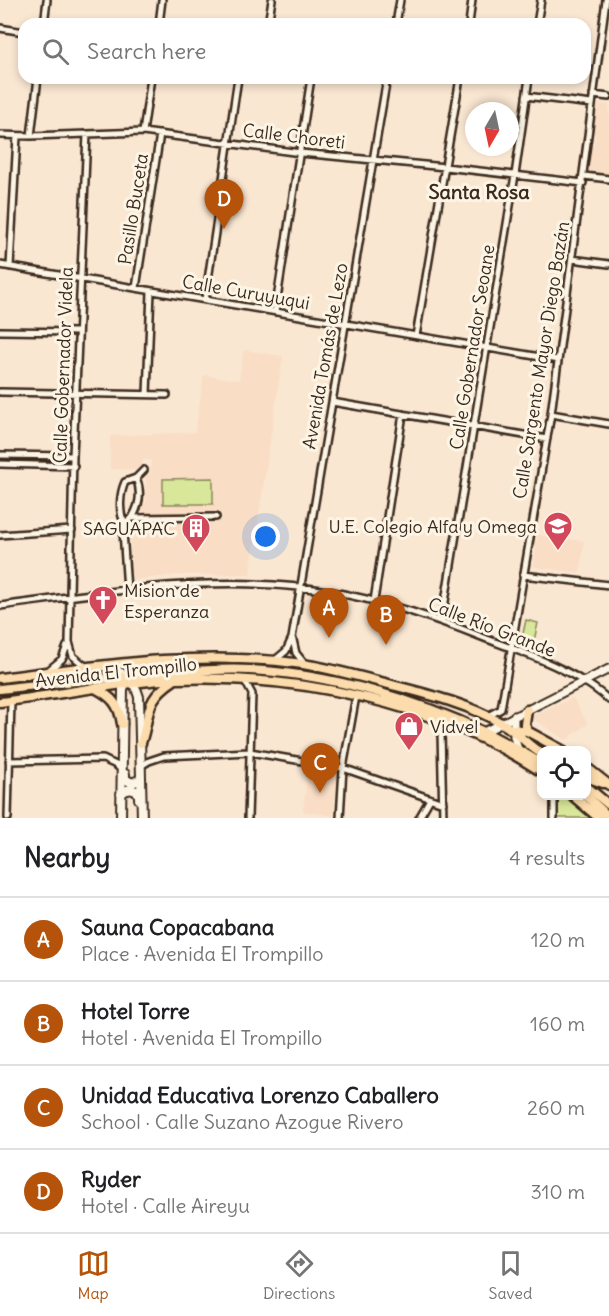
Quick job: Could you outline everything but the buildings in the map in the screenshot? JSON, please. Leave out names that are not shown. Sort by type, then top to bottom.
[{"type":"main road","name":"Avenida El Trompillo","points":[[0,678],[85,666],[163,660],[225,659],[305,664],[428,694],[488,716],[513,729],[537,751]]},
{"type":"main road","points":[[121,818],[122,724],[129,681],[163,660]]},
{"type":"main road","points":[[97,665],[113,669],[129,681],[139,697],[141,818]]},
{"type":"main road","name":"Avenida El Trompillo","points":[[0,702],[188,671],[249,670],[323,680],[399,699],[484,732],[537,761]]},
{"type":"main road","points":[[141,743],[149,708],[154,697],[188,671]]},
{"type":"main road","name":"Avenida El Trompillo","points":[[0,689],[175,679],[244,679],[304,686],[356,696],[438,721],[496,746],[537,769]]},
{"type":"main road","points":[[94,688],[113,699],[120,712],[122,724]]},
{"type":"main road","points":[[526,710],[527,731]]},
{"type":"main road","name":"Avenida El Trompillo","points":[[513,729],[527,731],[555,746]]},
{"type":"main road","points":[[122,746],[125,779],[132,783],[141,778]]},
{"type":"main road","points":[[591,771],[609,785]]},
{"type":"main road","points":[[591,779],[609,785]]},
{"type":"main road","points":[[121,794],[128,789],[139,794],[141,818]]},
{"type":"main road","points":[[591,790],[609,806]]},
{"type":"main road","points":[[579,800],[599,818]]},
{"type":"main road","points":[[591,800],[609,817]]},
{"type":"street","points":[[45,18],[47,0]]},
{"type":"street","points":[[160,18],[162,0]]},
{"type":"street","points":[[269,18],[272,0]]},
{"type":"street","points":[[397,18],[400,0]]},
{"type":"street","points":[[470,18],[472,0]]},
{"type":"street","points":[[538,18],[541,0]]},
{"type":"street","name":"Calle Sargento Mayor Diego Bazán","points":[[488,716],[501,709],[547,439],[606,0]]},
{"type":"street","points":[[0,28],[18,31]]},
{"type":"street","points":[[31,136],[37,84]]},
{"type":"street","points":[[143,132],[150,84]]},
{"type":"street","points":[[205,300],[237,84]]},
{"type":"street","points":[[274,312],[310,84]]},
{"type":"street","name":"Avenida Tomás de Lezo","points":[[274,661],[286,651],[292,638],[386,84]]},
{"type":"street","points":[[416,336],[459,84]]},
{"type":"street","name":"Calle Gobernador Seoane","points":[[442,621],[528,84]]},
{"type":"street","points":[[593,95],[609,97]]},
{"type":"street","points":[[526,96],[592,104]]},
{"type":"street","name":"Calle Choreti","points":[[0,135],[143,132],[301,153],[583,183]]},
{"type":"street","name":"Calle Gobernador Videla","points":[[69,642],[73,456],[87,134]]},
{"type":"street","name":"Pasillo Buceta","points":[[136,288],[160,134]]},
{"type":"street","points":[[10,267],[17,136]]},
{"type":"street","points":[[584,176],[609,179]]},
{"type":"street","points":[[572,259],[609,264]]},
{"type":"street","name":"Calle Curuyuqui","points":[[0,265],[558,360]]},
{"type":"street","points":[[147,394],[151,291]]},
{"type":"street","points":[[0,331],[78,332]]},
{"type":"street","points":[[0,392],[167,395]]},
{"type":"street","points":[[332,402],[547,439]]},
{"type":"street","points":[[374,601],[403,414]]},
{"type":"street","points":[[551,414],[609,424]]},
{"type":"street","points":[[0,455],[73,456]]},
{"type":"street","points":[[0,464],[74,466]]},
{"type":"street","points":[[125,523],[121,517],[122,488],[125,482],[136,478],[144,470]]},
{"type":"street","points":[[127,590],[123,531],[125,523],[136,512],[140,488],[136,478]]},
{"type":"street","points":[[132,518],[216,517]]},
{"type":"street","points":[[0,535],[72,530]]},
{"type":"street","points":[[523,575],[609,585]]},
{"type":"street","name":"Calle Río Grande","points":[[0,606],[127,590],[208,583],[301,587],[374,601],[442,621],[583,681],[609,700]]},
{"type":"street","points":[[292,638],[296,653],[305,664]]},
{"type":"street","points":[[69,642],[73,656],[85,666]]},
{"type":"street","points":[[47,672],[62,659],[69,642]]},
{"type":"street","points":[[484,732],[609,669]]},
{"type":"street","points":[[244,679],[252,694],[248,818]]},
{"type":"street","points":[[340,818],[344,768],[356,696]]},
{"type":"street","points":[[8,818],[11,701]]},
{"type":"street","points":[[514,716],[513,729],[518,749]]},
{"type":"street","points":[[438,721],[441,732],[443,818]]},
{"type":"street","points":[[141,766],[165,756],[250,752],[344,768],[443,803]]},
{"type":"street","points":[[9,761],[103,759],[122,770]]},
{"type":"street","points":[[419,818],[430,799]]},
{"type":"street","points":[[554,800],[554,818]]},
{"type":"shaded area","points":[[599,104],[609,105],[609,175],[591,172],[588,168],[591,146],[594,145],[595,135],[592,134],[596,107]]},
{"type":"shaded area","name":"SAGUAPAC","points":[[244,350],[283,356],[250,574],[178,575],[132,580],[130,529],[136,522],[221,521],[222,513],[143,514],[142,506],[146,503],[146,474],[150,474],[151,461],[144,459],[137,470],[110,469],[110,436],[195,432],[204,375],[239,380]]},
{"type":"shaded area","name":"U.E. Colegio Alfa y Omega","points":[[537,535],[584,541],[580,573],[534,567]]},
{"type":"shaded area","points":[[573,698],[588,724],[566,740],[530,717]]},
{"type":"shaded area","points":[[308,768],[333,771],[337,774],[333,816],[303,811]]},
{"type":"green space","points":[[213,478],[213,504],[163,504],[163,479]]},
{"type":"green space","points":[[526,620],[538,623],[533,645],[521,642]]},
{"type":"green space","points":[[557,800],[572,800],[594,818],[558,818]]},
{"type":"place","name":"Ryder","points":[[224,229]]},
{"type":"place","name":"U.E. Colegio Alfa y Omega","points":[[558,552]]},
{"type":"place","name":"SAGUAPAC","points":[[196,554]]},
{"type":"place","name":"Mision de Esperanza","points":[[103,626]]},
{"type":"place","name":"Sauna Copacabana","points":[[329,638]]},
{"type":"place","name":"Hotel Torre","points":[[386,645]]},
{"type":"place","name":"Vidvel","points":[[409,752]]},
{"type":"place","name":"Unidad Educativa Lorenzo Caballero","points":[[320,793]]},
{"type":"district","name":"Santa Rosa","points":[[479,191]]}]
